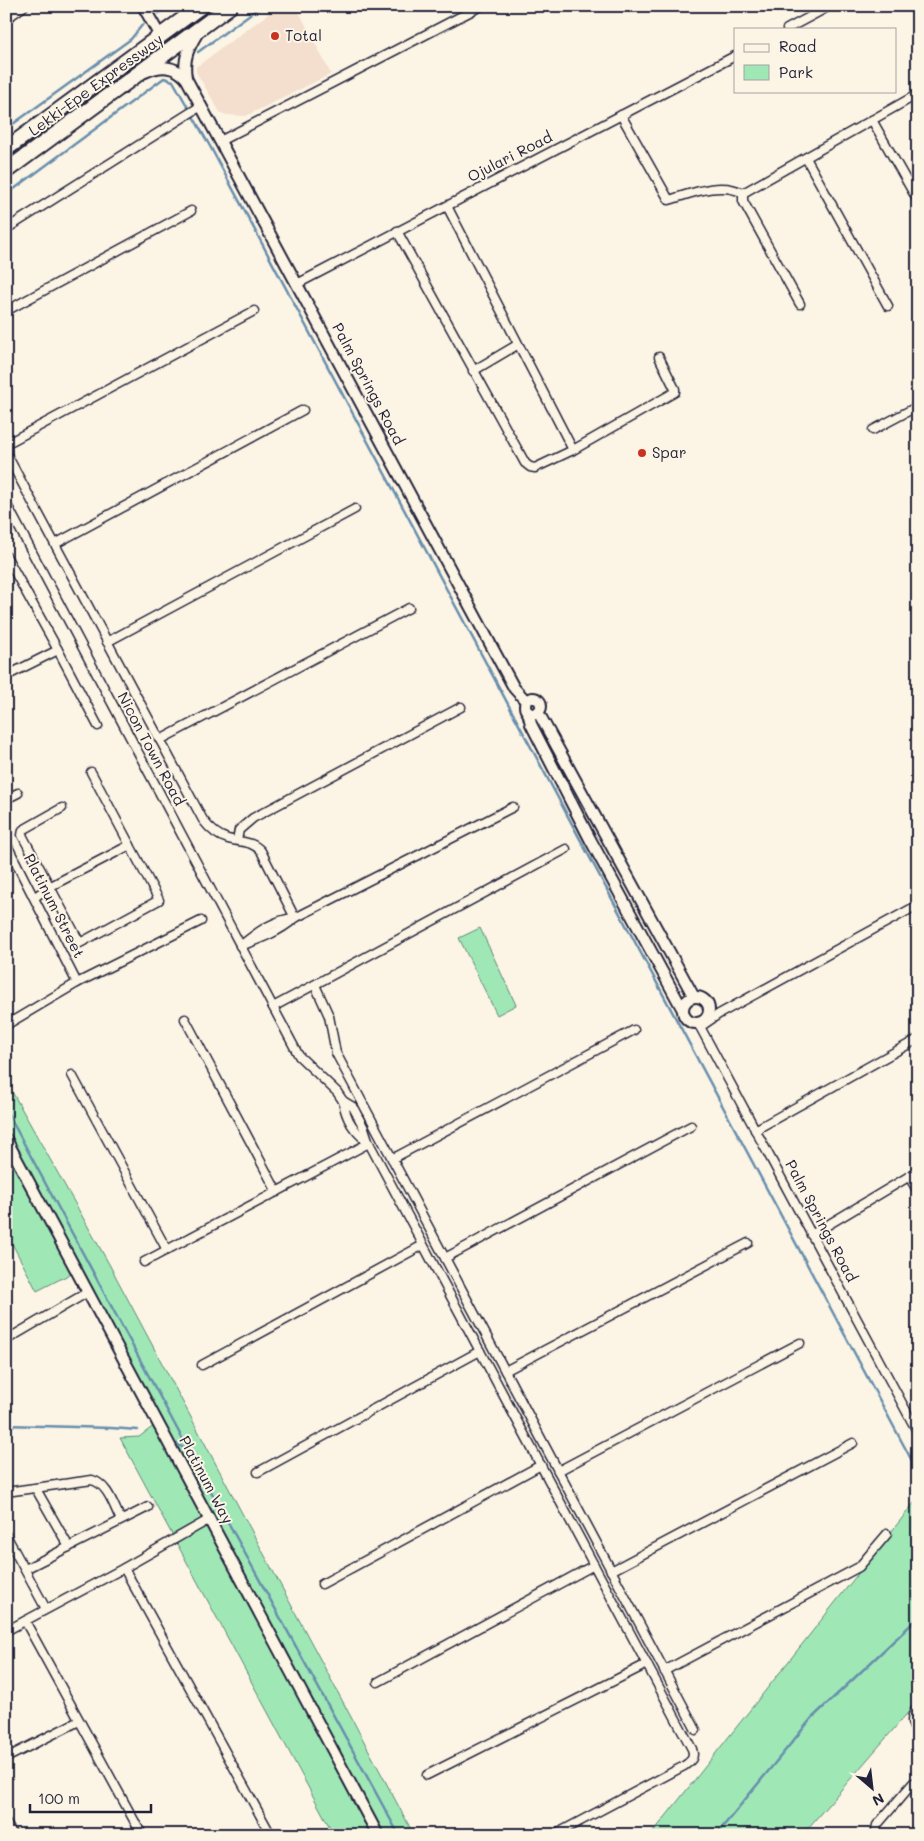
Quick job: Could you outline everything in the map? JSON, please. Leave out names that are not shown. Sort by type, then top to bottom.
[{"type":"highway","name":"Lekki-Epe Expressway","points":[[6,150],[201,6]]},
{"type":"highway","name":"Lekki-Epe Expressway","points":[[6,171],[230,6]]},
{"type":"street","points":[[6,18],[24,6]]},
{"type":"street","points":[[144,6],[160,36]]},
{"type":"street","points":[[220,141],[481,6]]},
{"type":"street","points":[[789,28],[830,6]]},
{"type":"street","name":"Palm Springs Road","points":[[201,28],[189,47],[184,67],[186,78],[199,107],[220,141],[514,688],[526,701]]},
{"type":"street","name":"Ojulari Road","points":[[297,284],[734,57]]},
{"type":"street","points":[[136,76],[152,69],[164,67],[173,68],[186,78]]},
{"type":"street","points":[[743,193],[918,94]]},
{"type":"street","points":[[6,229],[199,107]]},
{"type":"street","points":[[622,115],[669,200],[697,191],[730,188],[743,193]]},
{"type":"street","points":[[872,120],[918,201]]},
{"type":"street","points":[[806,158],[888,306]]},
{"type":"street","points":[[743,193],[743,201],[800,304]]},
{"type":"street","points":[[447,206],[573,450]]},
{"type":"street","points":[[6,311],[190,211]]},
{"type":"street","points":[[397,231],[524,463],[530,467],[535,468],[573,450],[675,392],[659,357]]},
{"type":"street","points":[[6,444],[254,311]]},
{"type":"street","points":[[473,371],[518,345]]},
{"type":"street","points":[[873,430],[918,406]]},
{"type":"street","points":[[55,544],[303,410]]},
{"type":"street","points":[[6,453],[208,826],[220,836],[256,845],[261,851],[295,918]]},
{"type":"street","name":"Nicon Town Road","points":[[6,503],[299,1056],[337,1092],[343,1101],[352,1107],[364,1128],[369,1143],[692,1749],[691,1761],[684,1766],[554,1835]]},
{"type":"street","points":[[107,642],[355,509]]},
{"type":"street","points":[[6,556],[98,726]]},
{"type":"street","points":[[160,740],[409,608]]},
{"type":"street","points":[[6,676],[58,650]]},
{"type":"street","points":[[694,997],[533,712],[524,707],[526,701],[533,698],[538,700],[541,705],[533,712],[531,724],[684,1014],[689,1021],[699,1025]]},
{"type":"street","points":[[237,840],[239,830],[253,818],[461,708]]},
{"type":"street","points":[[62,808],[22,830],[22,835],[80,943],[159,900],[91,772]]},
{"type":"street","points":[[6,799],[18,793]]},
{"type":"street","points":[[240,946],[284,918],[295,918],[514,807]]},
{"type":"street","name":"Platinum Street","points":[[6,843],[77,982]]},
{"type":"street","points":[[35,897],[49,887],[130,845]]},
{"type":"street","points":[[273,1007],[566,849]]},
{"type":"street","points":[[699,1025],[918,905]]},
{"type":"street","points":[[6,1024],[77,982],[202,921]]},
{"type":"street","points":[[315,985],[329,1016],[336,1053],[696,1730]]},
{"type":"street","points":[[683,1010],[686,1001],[694,997],[702,998],[710,1007],[706,1019],[699,1025]]},
{"type":"street","points":[[185,1019],[277,1192]]},
{"type":"street","name":"Palm Springs Road","points":[[699,1025],[918,1433]]},
{"type":"street","points":[[392,1159],[634,1030]]},
{"type":"street","points":[[755,1130],[918,1039]]},
{"type":"street","points":[[72,1075],[168,1250]]},
{"type":"street","points":[[445,1258],[691,1126]]},
{"type":"street","name":"Platinum Way","points":[[6,1139],[378,1835]]},
{"type":"street","points":[[144,1262],[369,1143]]},
{"type":"street","points":[[811,1235],[918,1171]]},
{"type":"street","points":[[909,1176],[918,1192]]},
{"type":"street","points":[[505,1371],[748,1242]]},
{"type":"street","points":[[202,1365],[424,1246]]},
{"type":"street","points":[[6,1340],[88,1292]]},
{"type":"street","points":[[558,1471],[800,1343]]},
{"type":"street","points":[[258,1472],[480,1351]]},
{"type":"street","points":[[611,1571],[853,1443]]},
{"type":"street","points":[[322,1584],[541,1465]]},
{"type":"street","points":[[6,1492],[92,1480],[99,1482],[104,1487],[121,1520]]},
{"type":"street","points":[[36,1489],[69,1547]]},
{"type":"street","points":[[25,1569],[148,1507]]},
{"type":"street","points":[[6,1631],[124,1568],[210,1519]]},
{"type":"street","points":[[664,1671],[859,1567],[888,1534]]},
{"type":"street","points":[[6,1535],[46,1609]]},
{"type":"street","points":[[378,1682],[594,1565]]},
{"type":"street","points":[[124,1568],[271,1835]]},
{"type":"street","points":[[25,1621],[142,1835]]},
{"type":"street","points":[[427,1775],[647,1664]]},
{"type":"street","points":[[918,1706],[912,1715],[911,1724],[918,1736]]},
{"type":"street","points":[[6,1758],[79,1721]]},
{"type":"street","points":[[874,1835],[877,1825],[913,1783]]},
{"type":"street","points":[[6,1823],[13,1835]]},
{"type":"shaded area","name":"Total","points":[[279,6],[296,6],[331,74],[246,116],[226,115],[220,112],[196,72],[196,67]]},
{"type":"green space","points":[[480,928],[516,1005],[497,1015],[459,938]]},
{"type":"green space","points":[[6,1081],[109,1264],[414,1835],[334,1835],[120,1438],[139,1437],[163,1419],[122,1352],[80,1269],[37,1291],[6,1232]]},
{"type":"green space","points":[[918,1498],[918,1701],[802,1835],[651,1835]]},
{"type":"waterway","points":[[159,13],[169,6]]},
{"type":"waterway","points":[[198,52],[261,6]]},
{"type":"waterway","points":[[6,129],[131,39],[143,24]]},
{"type":"waterway","points":[[6,195],[164,78],[173,81],[211,148],[918,1472]]},
{"type":"waterway","points":[[6,1110],[189,1451],[399,1835]]},
{"type":"waterway","points":[[6,1425],[138,1430]]},
{"type":"waterway","points":[[177,1444],[189,1451]]},
{"type":"waterway","points":[[716,1835],[811,1719],[918,1618]]},
{"type":"place","name":"Total","points":[[275,36]]},
{"type":"place","name":"Spar","points":[[642,453]]}]
